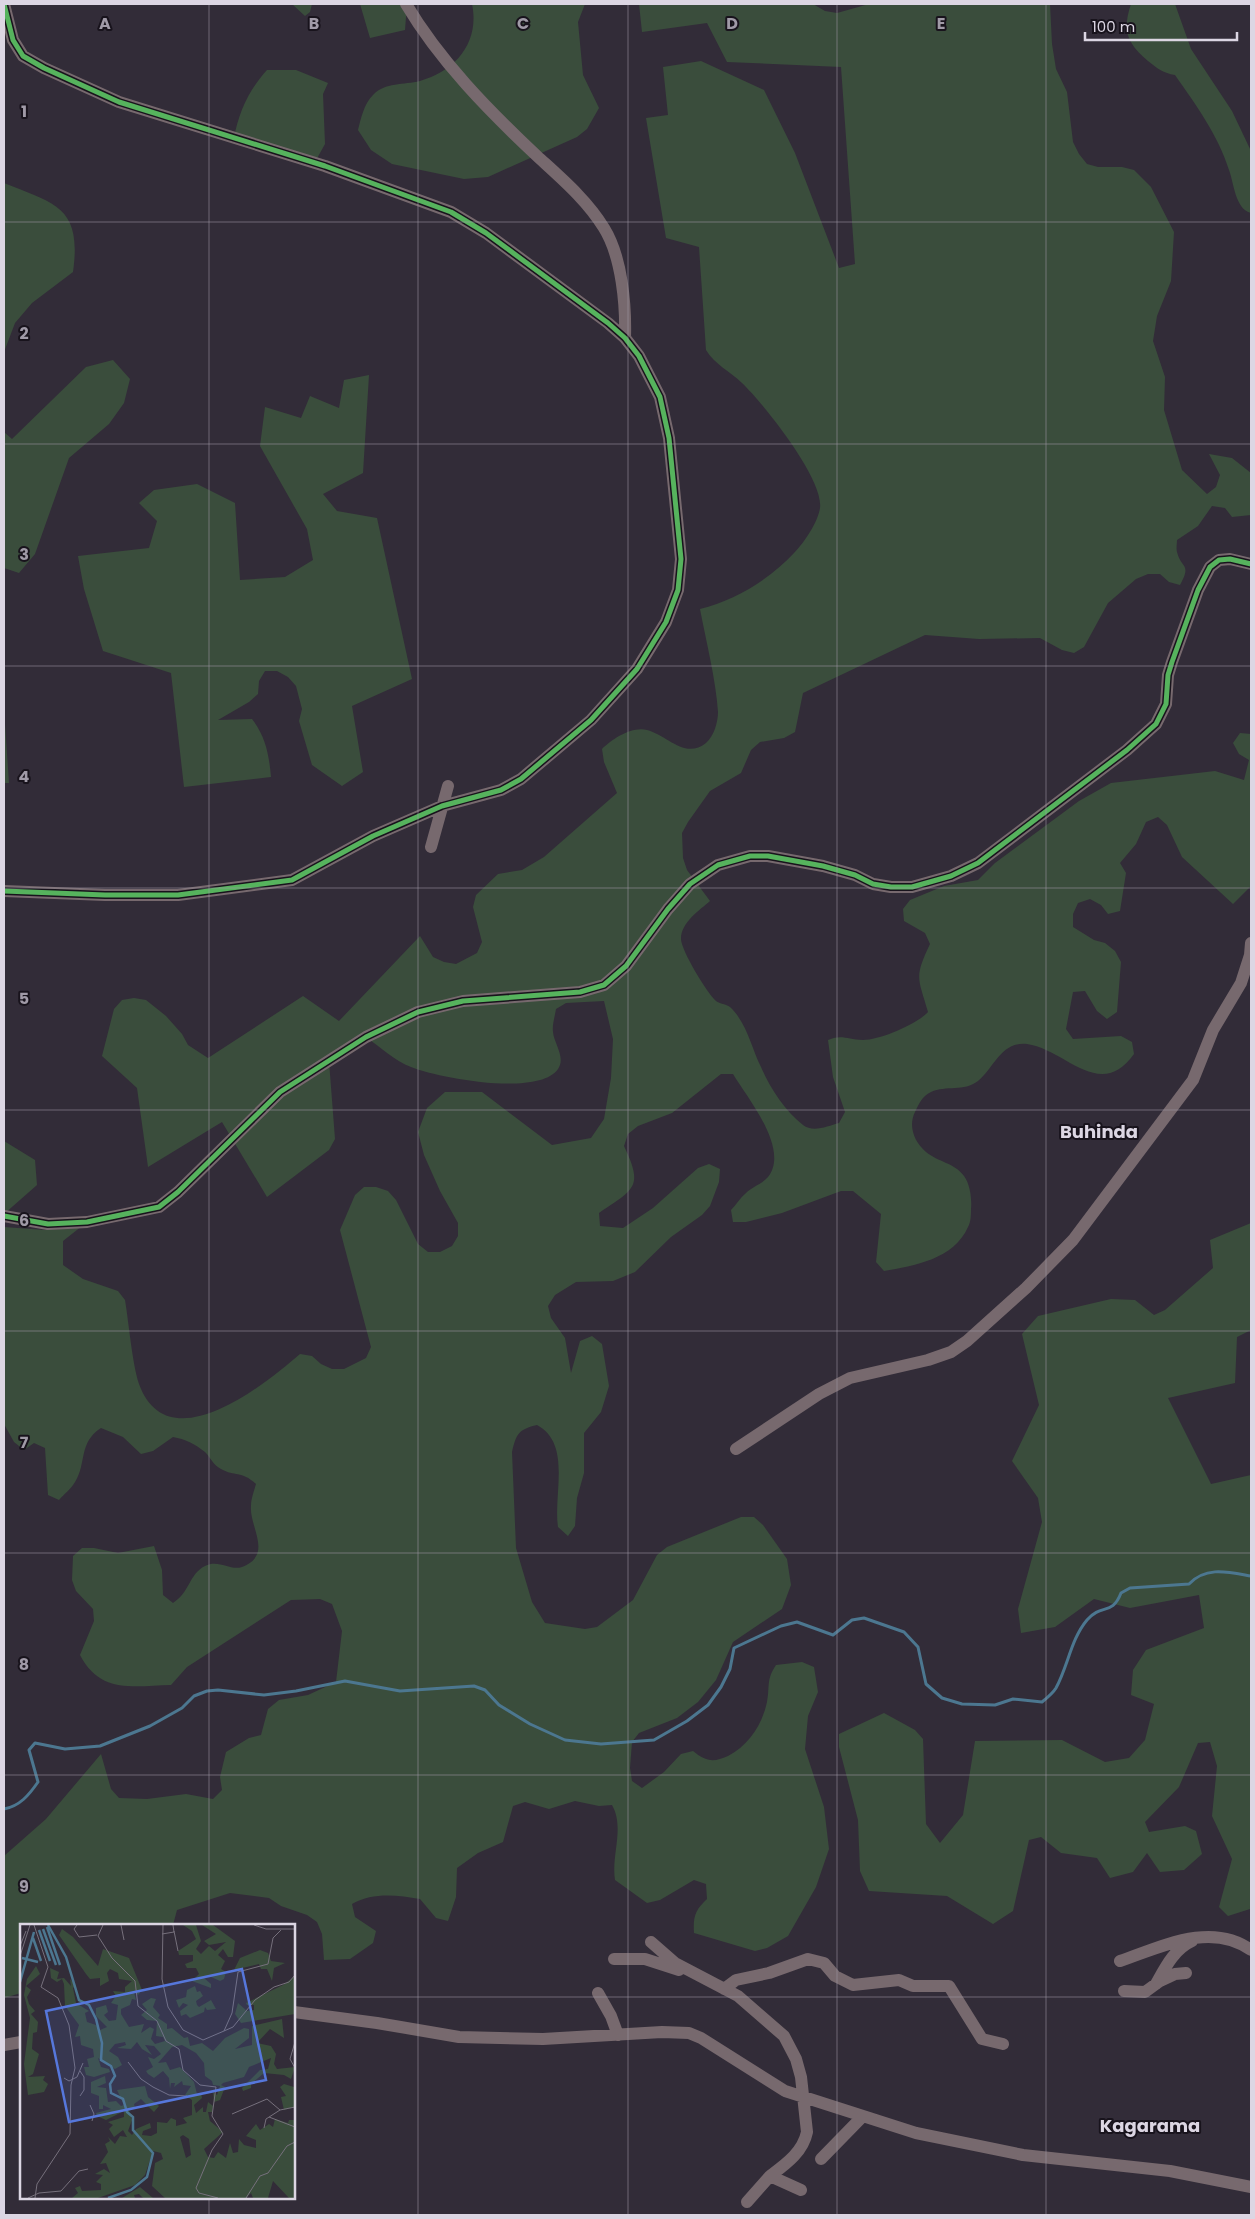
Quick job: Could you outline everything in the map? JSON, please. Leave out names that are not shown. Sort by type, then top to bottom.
[{"type":"street","points":[[4,4],[13,40],[23,56],[44,68],[119,102],[343,172],[451,212],[486,234],[608,323],[625,338],[640,356],[657,388],[669,438],[681,559],[678,590],[666,622],[637,669],[592,720],[521,779],[501,790],[442,806],[373,836],[292,880],[178,895],[105,895],[4,891]]},
{"type":"street","points":[[406,4],[449,66],[536,155],[566,181],[605,228],[622,281],[626,304],[625,338]]},
{"type":"street","points":[[4,1216],[48,1224],[87,1222],[159,1206],[178,1192],[280,1092],[366,1037],[418,1012],[463,1000],[580,992],[604,985],[626,966],[668,909],[690,884],[718,865],[750,856],[768,856],[823,866],[855,875],[873,884],[891,888],[912,887],[951,876],[978,863],[1127,750],[1156,724],[1166,704],[1168,675],[1172,662],[1205,576],[1219,560],[1230,559],[1251,564]]},
{"type":"street","points":[[431,847],[448,786]]},
{"type":"street","points":[[736,1449],[819,1394],[850,1378],[928,1360],[952,1352],[1026,1288],[1073,1240],[1193,1080],[1213,1030],[1241,983],[1250,955],[1251,944]]},
{"type":"street","points":[[1120,1961],[1201,1936],[1226,1938],[1251,1950]]},
{"type":"street","points":[[1156,1984],[1170,1960],[1184,1945],[1201,1936]]},
{"type":"street","points":[[651,1942],[675,1963],[738,1996],[784,2036],[796,2059],[805,2098],[805,2141],[790,2161],[770,2176],[747,2202]]},
{"type":"street","points":[[614,1958],[645,1959],[692,1973]]},
{"type":"street","points":[[724,1989],[736,1980],[769,1973],[808,1959],[824,1963],[835,1976],[853,1985],[899,1980],[913,1986],[949,1986],[982,2040],[1003,2044]]},
{"type":"street","points":[[1124,1991],[1145,1992],[1175,1974],[1186,1973]]},
{"type":"street","points":[[598,1993],[611,2016],[618,2035]]},
{"type":"street","points":[[295,2012],[377,2023],[459,2038],[544,2039],[662,2032],[689,2033],[702,2038],[779,2088],[862,2117],[916,2133],[1023,2155],[1125,2165],[1251,2187]]},
{"type":"street","points":[[4,2045],[20,2042]]},
{"type":"street","points":[[821,2159],[862,2117]]},
{"type":"street","points":[[770,2176],[801,2190]]},
{"type":"green space","points":[[292,4],[312,4],[310,12],[305,16]]},
{"type":"green space","points":[[360,4],[407,4],[405,30],[370,38]]},
{"type":"green space","points":[[472,4],[585,4],[578,22],[583,75],[599,108],[587,129],[577,137],[488,177],[464,179],[392,164],[371,150],[358,130],[365,107],[373,95],[383,88],[420,81],[444,70],[454,62],[469,42],[474,18]]},
{"type":"green space","points":[[639,4],[813,4],[825,11],[837,13],[869,4],[1050,4],[1052,44],[1056,69],[1067,92],[1073,142],[1079,154],[1087,164],[1098,167],[1122,167],[1134,170],[1151,187],[1174,232],[1171,281],[1157,316],[1153,341],[1165,377],[1164,410],[1182,470],[1207,494],[1216,487],[1220,475],[1209,454],[1232,458],[1251,473],[1251,515],[1232,517],[1225,508],[1212,506],[1198,526],[1177,540],[1177,552],[1185,569],[1180,585],[1169,582],[1160,574],[1148,574],[1136,579],[1108,603],[1084,647],[1074,653],[1062,650],[1040,638],[979,639],[925,635],[803,693],[795,732],[784,738],[760,742],[751,750],[741,773],[710,791],[682,833],[683,858],[687,870],[710,901],[684,927],[681,939],[682,944],[695,971],[712,996],[716,1001],[730,1007],[741,1020],[773,1091],[790,1113],[807,1127],[821,1128],[839,1123],[845,1112],[833,1077],[828,1040],[838,1037],[863,1040],[879,1037],[907,1026],[928,1012],[919,978],[930,944],[925,933],[904,921],[903,909],[910,900],[944,886],[978,880],[995,863],[1079,801],[1111,783],[1215,771],[1244,780],[1249,760],[1239,754],[1233,743],[1240,733],[1251,734],[1251,886],[1233,904],[1182,857],[1167,825],[1158,817],[1146,822],[1136,844],[1120,863],[1126,873],[1120,911],[1108,914],[1101,905],[1090,899],[1078,903],[1073,914],[1073,927],[1094,940],[1105,943],[1115,951],[1121,962],[1117,1012],[1107,1019],[1097,1011],[1085,991],[1073,992],[1066,1029],[1073,1039],[1121,1036],[1132,1042],[1134,1054],[1121,1068],[1108,1073],[1095,1073],[1082,1069],[1041,1048],[1027,1044],[1018,1044],[1004,1051],[984,1076],[973,1084],[937,1090],[923,1098],[913,1117],[912,1128],[915,1139],[926,1152],[956,1168],[964,1176],[971,1196],[969,1225],[962,1238],[943,1254],[908,1267],[884,1271],[876,1262],[881,1214],[853,1191],[841,1191],[782,1213],[746,1222],[733,1222],[731,1210],[746,1193],[768,1177],[773,1166],[774,1153],[771,1139],[764,1124],[733,1074],[721,1074],[672,1113],[638,1126],[628,1134],[624,1146],[633,1171],[634,1179],[632,1186],[628,1192],[599,1213],[600,1226],[623,1228],[653,1208],[698,1168],[709,1164],[720,1169],[719,1182],[710,1206],[702,1215],[671,1237],[635,1272],[613,1281],[576,1282],[555,1295],[548,1306],[551,1318],[565,1338],[571,1373],[580,1341],[592,1336],[602,1344],[609,1386],[601,1412],[584,1433],[584,1473],[577,1498],[575,1526],[568,1536],[558,1527],[558,1457],[548,1433],[537,1425],[526,1428],[519,1433],[513,1446],[516,1548],[532,1602],[545,1623],[585,1629],[597,1627],[633,1600],[657,1555],[667,1547],[741,1517],[754,1517],[763,1525],[787,1559],[791,1585],[782,1609],[733,1642],[716,1680],[698,1702],[677,1718],[639,1733],[632,1742],[630,1768],[632,1781],[642,1788],[664,1772],[681,1754],[693,1751],[709,1760],[718,1760],[728,1756],[754,1734],[762,1719],[767,1702],[770,1679],[776,1665],[802,1662],[814,1667],[818,1692],[808,1716],[805,1749],[824,1807],[829,1849],[816,1887],[788,1936],[767,1948],[755,1951],[694,1933],[696,1914],[707,1899],[706,1884],[694,1880],[660,1900],[647,1903],[615,1880],[614,1871],[618,1832],[616,1814],[612,1805],[599,1806],[575,1801],[549,1809],[525,1802],[513,1806],[503,1842],[478,1853],[457,1868],[456,1897],[448,1921],[436,1918],[420,1899],[377,1896],[352,1904],[355,1917],[376,1931],[373,1943],[350,1959],[324,1960],[322,1934],[317,1922],[307,1915],[281,1906],[269,1898],[230,1893],[177,1910],[173,1924],[20,1924],[20,1993],[4,1998],[4,1856],[46,1819],[101,1754],[111,1789],[119,1798],[147,1799],[186,1794],[213,1799],[222,1790],[220,1777],[226,1752],[249,1738],[261,1735],[268,1709],[279,1700],[308,1695],[336,1682],[342,1631],[332,1604],[320,1599],[291,1600],[187,1667],[171,1685],[119,1685],[97,1676],[88,1668],[80,1655],[94,1621],[93,1609],[76,1591],[72,1580],[73,1556],[82,1548],[94,1548],[118,1553],[154,1546],[162,1570],[163,1595],[173,1603],[179,1599],[196,1574],[205,1566],[220,1564],[238,1568],[251,1562],[257,1555],[258,1540],[251,1514],[252,1498],[256,1484],[242,1475],[218,1467],[205,1452],[186,1441],[173,1437],[153,1451],[141,1454],[123,1437],[101,1428],[89,1440],[79,1475],[72,1487],[59,1500],[48,1495],[45,1448],[34,1443],[24,1450],[14,1442],[4,1424],[4,1227],[45,1230],[87,1222],[63,1241],[63,1265],[83,1279],[118,1291],[125,1300],[139,1384],[153,1407],[171,1417],[193,1417],[217,1410],[241,1398],[264,1383],[300,1354],[312,1356],[321,1364],[332,1369],[344,1369],[366,1358],[371,1347],[340,1230],[355,1195],[364,1187],[376,1187],[388,1191],[396,1200],[418,1244],[428,1252],[440,1252],[452,1246],[458,1236],[458,1223],[440,1191],[424,1155],[418,1132],[427,1108],[445,1092],[482,1092],[552,1145],[591,1138],[604,1119],[611,1078],[613,1039],[604,1001],[566,1003],[556,1009],[553,1032],[560,1055],[560,1064],[558,1069],[547,1077],[531,1082],[510,1084],[488,1083],[424,1071],[399,1061],[366,1037],[329,1061],[335,1139],[329,1150],[267,1197],[222,1122],[148,1167],[137,1088],[102,1056],[114,1009],[122,1000],[134,998],[146,1000],[166,1016],[182,1034],[188,1045],[208,1058],[303,996],[339,1021],[420,936],[433,957],[444,962],[456,964],[477,953],[482,942],[473,907],[476,895],[498,874],[522,870],[544,857],[617,793],[604,762],[602,749],[606,745],[623,734],[641,729],[654,733],[683,748],[698,748],[709,740],[715,729],[718,712],[713,674],[700,609],[726,600],[751,588],[774,572],[802,544],[814,526],[819,514],[819,495],[803,461],[790,442],[752,393],[718,364],[706,350],[699,247],[666,238],[646,118],[668,115],[663,67],[701,61],[764,90],[795,153],[839,268],[855,264],[841,67],[727,62],[707,23],[642,32]]},
{"type":"green space","points":[[1131,4],[1175,4],[1191,49],[1232,111],[1251,151],[1251,213],[1246,211],[1238,201],[1219,145],[1206,121],[1175,75],[1164,72],[1155,66],[1131,42],[1128,36],[1127,22]]},
{"type":"green space","points":[[267,70],[296,70],[328,83],[323,94],[325,144],[315,162],[234,138],[246,101],[255,85]]},
{"type":"green space","points":[[4,183],[51,203],[61,211],[69,221],[75,250],[73,272],[32,303],[15,323],[4,352]]},
{"type":"green space","points":[[113,360],[130,379],[124,403],[109,424],[69,458],[35,554],[19,573],[4,568],[4,432],[12,439],[86,367]]},
{"type":"green space","points":[[369,375],[363,473],[323,494],[337,511],[377,518],[412,679],[352,706],[363,772],[342,786],[312,765],[299,721],[302,709],[296,686],[288,677],[277,671],[265,671],[259,681],[258,694],[249,702],[218,720],[252,719],[261,733],[266,746],[271,777],[184,787],[171,673],[103,651],[84,589],[78,556],[149,548],[157,521],[139,503],[154,490],[197,484],[235,503],[240,580],[285,577],[313,560],[307,529],[260,446],[265,407],[301,418],[310,396],[339,408],[344,380]]},
{"type":"green space","points":[[4,709],[9,783],[4,783]]},
{"type":"green space","points":[[4,1141],[35,1160],[37,1185],[4,1214]]},
{"type":"green space","points":[[1251,1223],[1251,1330],[1237,1337],[1235,1383],[1168,1398],[1211,1484],[1251,1475],[1250,1909],[1228,1916],[1219,1907],[1232,1859],[1212,1816],[1217,1766],[1210,1742],[1198,1743],[1179,1787],[1145,1822],[1149,1832],[1185,1826],[1196,1831],[1202,1854],[1184,1870],[1160,1872],[1147,1853],[1133,1872],[1110,1878],[1097,1858],[1061,1853],[1041,1837],[1029,1840],[1013,1911],[993,1924],[947,1896],[869,1891],[860,1871],[858,1820],[839,1747],[839,1734],[884,1713],[915,1730],[923,1739],[926,1824],[940,1843],[963,1815],[975,1741],[1062,1740],[1105,1762],[1129,1758],[1145,1740],[1154,1704],[1131,1695],[1133,1670],[1146,1650],[1204,1628],[1199,1595],[1130,1608],[1094,1599],[1055,1627],[1021,1633],[1018,1609],[1042,1522],[1038,1498],[1012,1461],[1039,1405],[1022,1334],[1038,1316],[1111,1299],[1135,1300],[1154,1315],[1165,1310],[1213,1268],[1210,1240]]},
{"type":"waterway","points":[[4,1809],[10,1808],[24,1799],[38,1782],[29,1750],[35,1743],[65,1749],[100,1746],[150,1726],[182,1708],[194,1696],[207,1691],[218,1690],[264,1695],[296,1691],[345,1681],[400,1691],[474,1686],[485,1690],[499,1705],[530,1724],[565,1740],[601,1744],[654,1740],[687,1721],[708,1705],[721,1687],[730,1669],[734,1648],[781,1626],[797,1622],[833,1635],[852,1620],[864,1618],[904,1632],[918,1647],[926,1684],[942,1698],[962,1704],[995,1705],[1013,1699],[1042,1702],[1056,1688],[1073,1644],[1087,1620],[1097,1612],[1114,1605],[1121,1593],[1130,1588],[1189,1584],[1196,1578],[1210,1573],[1226,1572],[1251,1576]]},
{"type":"cycle path","points":[[4,4],[13,40],[23,56],[44,68],[119,102],[325,166],[451,212],[486,233],[608,323],[625,338],[639,356],[660,397],[669,438],[681,559],[678,590],[666,622],[637,669],[591,720],[521,779],[501,790],[442,806],[373,836],[292,880],[178,895],[105,895],[4,891]]},
{"type":"cycle path","points":[[4,1216],[48,1224],[87,1222],[159,1207],[178,1192],[280,1092],[366,1037],[418,1012],[463,1001],[580,992],[604,985],[626,966],[668,909],[690,884],[718,865],[750,856],[768,856],[823,866],[855,875],[873,884],[891,887],[912,887],[951,876],[978,863],[1127,750],[1156,724],[1166,704],[1168,675],[1172,662],[1198,590],[1210,567],[1219,560],[1230,559],[1251,564]]},
{"type":"district","name":"Buhinda","points":[[1099,1131]]},
{"type":"district","name":"Kagarama","points":[[1150,2125]]}]
